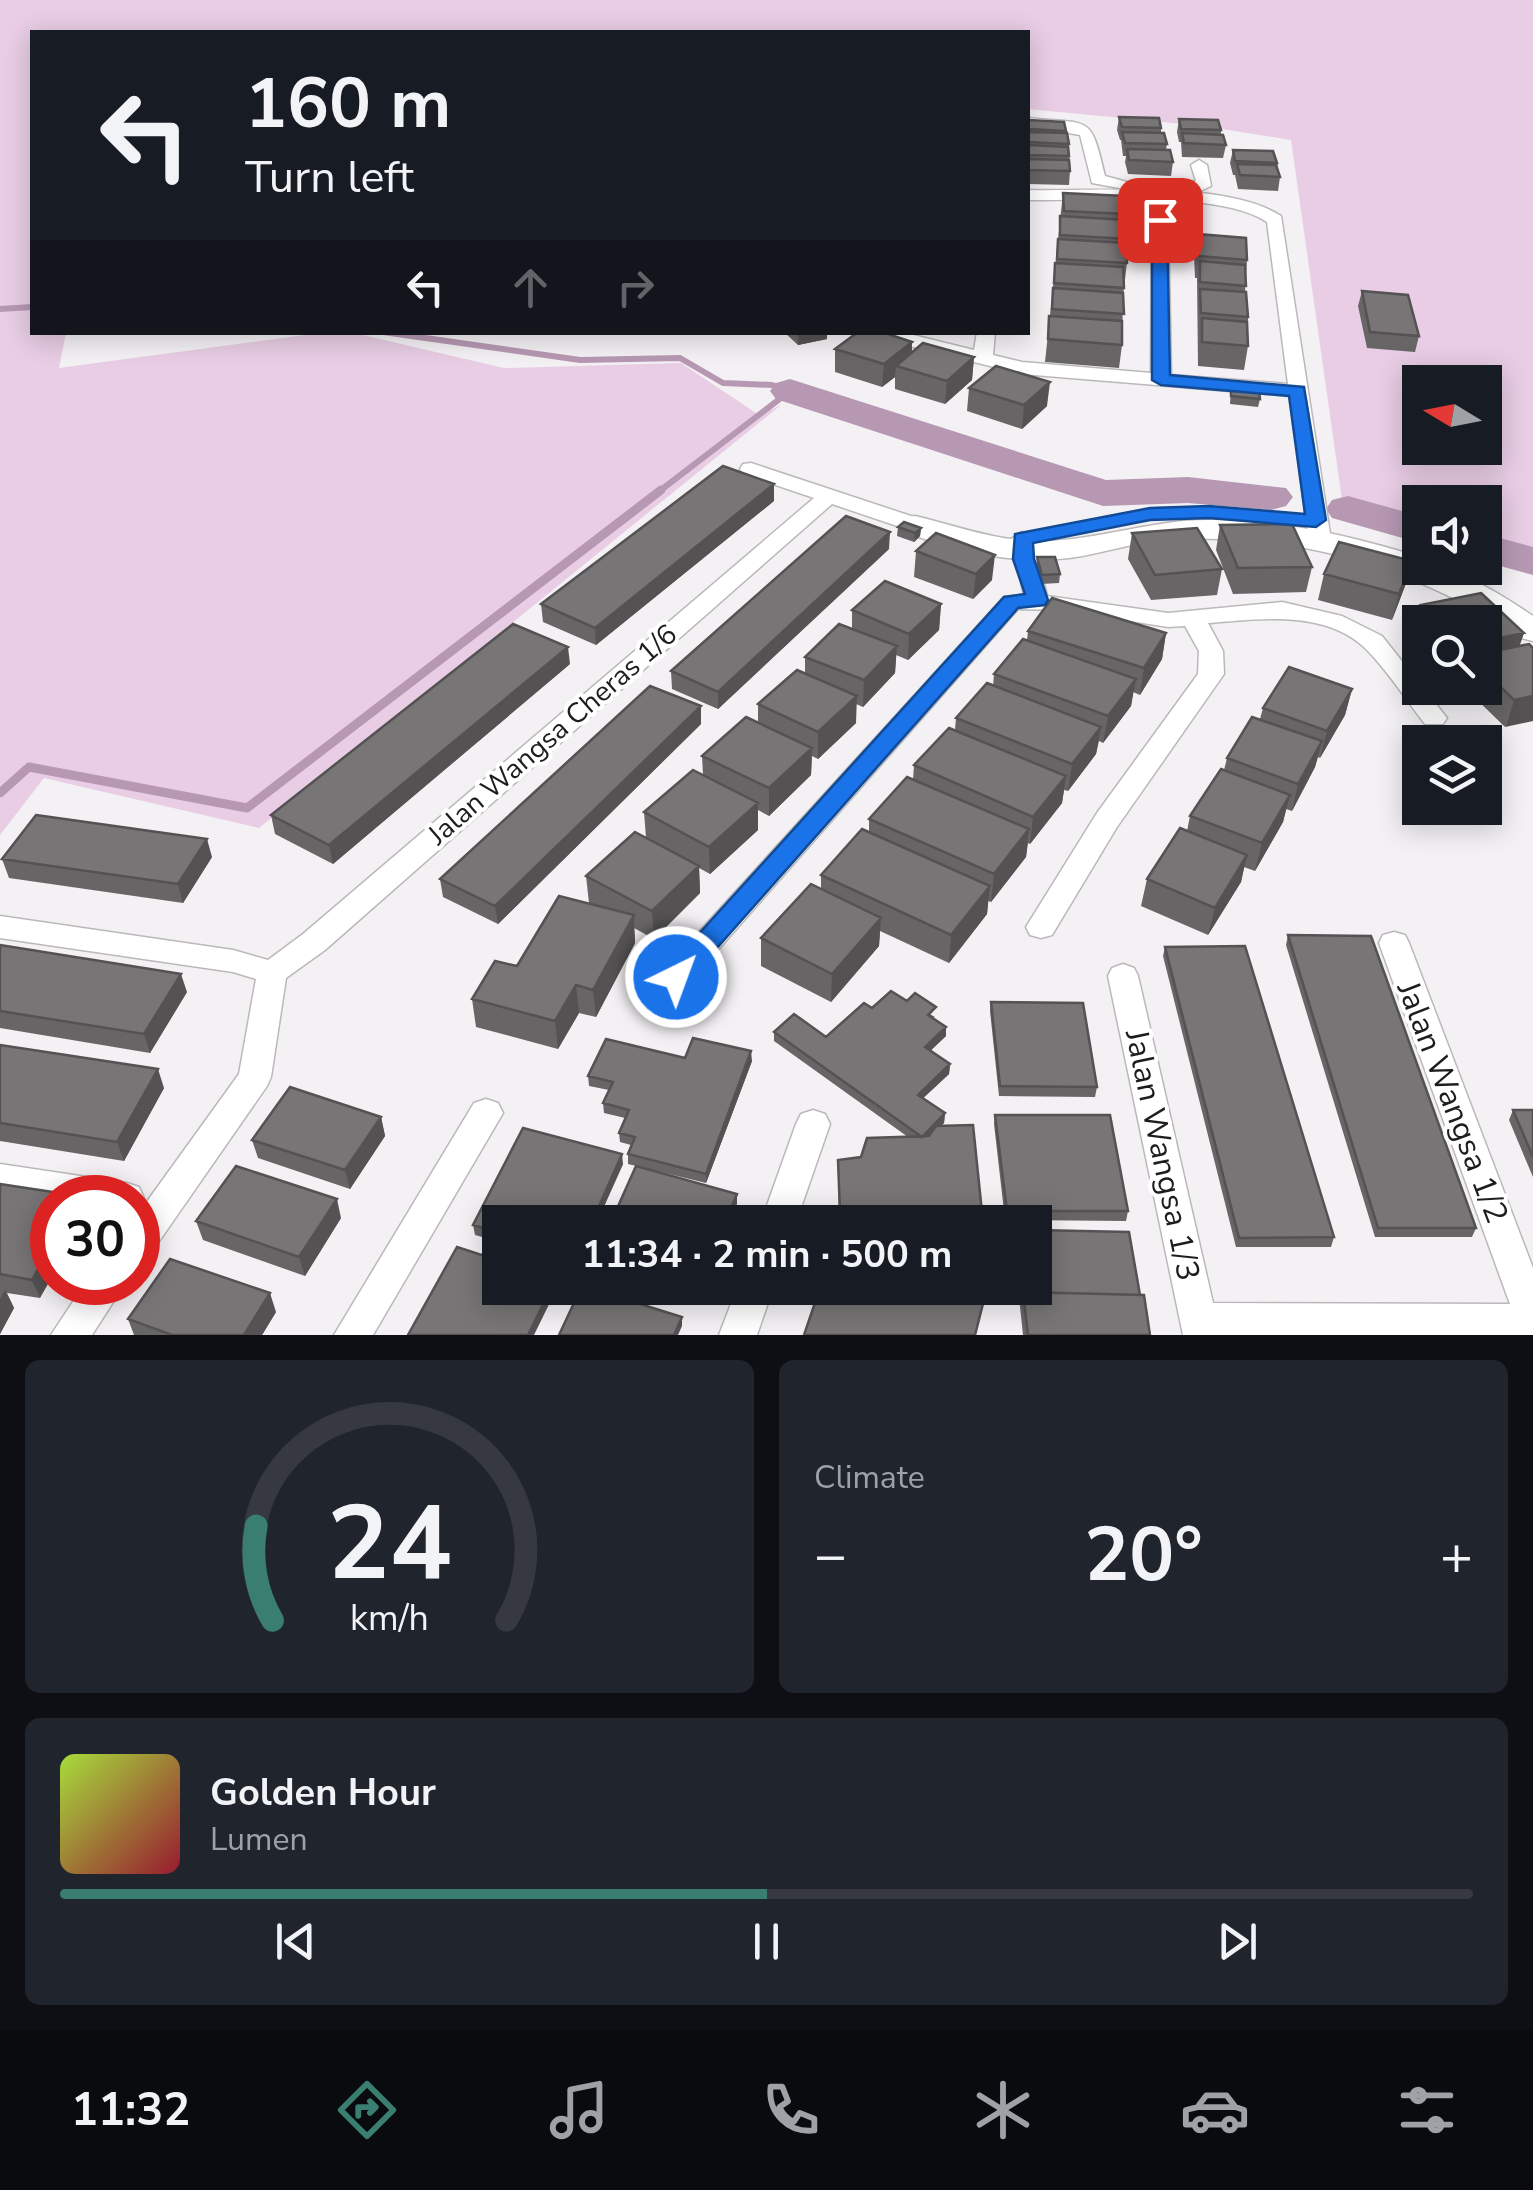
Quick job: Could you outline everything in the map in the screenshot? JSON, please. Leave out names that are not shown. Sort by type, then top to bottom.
[{"type":"street","points":[[1030,122],[1081,128],[1087,134],[1098,180],[1112,184],[1198,187],[1205,183],[1199,165]]},
{"type":"street","points":[[1030,195],[1223,200],[1268,215],[1318,530]]},
{"type":"street","points":[[1160,220],[1161,380]]},
{"type":"street","points":[[888,335],[1022,368],[1297,391]]},
{"type":"street","points":[[982,359],[986,335]]},
{"type":"street","points":[[751,470],[984,546],[1022,544],[1070,549],[1158,532],[1216,528],[1318,530],[1402,546]]},
{"type":"street","name":"Jalan Wangsa Cheras 1/6","points":[[272,973],[314,942],[831,494]]},
{"type":"street","points":[[1318,530],[1420,570],[1508,612],[1533,631]]},
{"type":"street","points":[[1022,544],[1038,600]]},
{"type":"street","points":[[1501,585],[1533,602]]},
{"type":"street","points":[[676,977],[1012,602],[1038,600],[1156,618],[1282,610],[1333,621],[1373,641],[1434,718]]},
{"type":"street","points":[[1041,927],[1107,820],[1212,674],[1211,651],[1192,617]]},
{"type":"street","points":[[0,927],[233,960],[272,973],[255,1077],[160,1190]]},
{"type":"street","name":"Jalan Wangsa 1/2","points":[[1394,943],[1533,1318]]},
{"type":"street","name":"Jalan Wangsa 1/3","points":[[1123,976],[1200,1328]]},
{"type":"street","points":[[354,1335],[486,1113]]},
{"type":"street","points":[[784,1205],[812,1124]]},
{"type":"street","points":[[0,1178],[30,1183]]},
{"type":"street","points":[[70,1335],[92,1305]]},
{"type":"street","points":[[738,1335],[749,1305]]},
{"type":"street","points":[[1200,1328],[1533,1318]]},
{"type":"shaded area","points":[[0,0],[1533,0],[1533,550],[1502,542],[1502,485],[1402,485],[1402,516],[1342,500],[1291,140],[1204,126],[1030,109],[1030,30],[30,30],[30,335],[66,335],[59,368],[305,335],[363,335],[504,368],[681,363],[759,415],[781,405],[259,828],[44,778],[0,835]]},
{"type":"building","points":[[1119,117],[1159,118],[1161,128],[1122,127]]},
{"type":"building","points":[[1179,119],[1218,120],[1221,130],[1181,129]]},
{"type":"building","points":[[1030,120],[1064,122],[1066,131],[1030,129]]},
{"type":"building","points":[[1030,132],[1067,133],[1069,144],[1030,142]]},
{"type":"building","points":[[1122,132],[1164,133],[1167,144],[1125,143]]},
{"type":"building","points":[[1182,133],[1223,135],[1226,145],[1184,143]]},
{"type":"building","points":[[1030,145],[1068,147],[1069,156],[1030,155]]},
{"type":"building","points":[[1127,149],[1170,150],[1173,162],[1129,160]]},
{"type":"building","points":[[1233,150],[1273,151],[1277,163],[1235,161]]},
{"type":"building","points":[[1030,159],[1069,160],[1070,171],[1030,170]]},
{"type":"building","points":[[1237,164],[1276,165],[1280,177],[1240,175]]},
{"type":"building","points":[[1063,193],[1125,196],[1126,214],[1064,211]]},
{"type":"building","points":[[1060,216],[1126,220],[1127,239],[1060,235]]},
{"type":"building","points":[[1198,234],[1246,238],[1247,260],[1198,256]]},
{"type":"building","points":[[1058,239],[1126,243],[1127,263],[1057,259]]},
{"type":"building","points":[[1200,261],[1245,265],[1246,286],[1200,282]]},
{"type":"building","points":[[1055,263],[1123,267],[1124,288],[1054,283]]},
{"type":"building","points":[[1053,288],[1123,293],[1124,314],[1052,309]]},
{"type":"building","points":[[1200,289],[1246,292],[1248,317],[1201,313]]},
{"type":"building","points":[[1362,291],[1408,295],[1419,336],[1370,332]]},
{"type":"building","points":[[1049,316],[1122,321],[1122,345],[1048,339]]},
{"type":"building","points":[[1202,318],[1247,322],[1248,346],[1202,342]]},
{"type":"building","points":[[854,335],[891,335],[912,342],[884,364],[835,349]]},
{"type":"building","points":[[923,343],[974,357],[947,381],[896,366]]},
{"type":"building","points":[[996,366],[1050,382],[1024,405],[969,388]]},
{"type":"building","points":[[1231,389],[1259,391],[1260,399],[1231,396]]},
{"type":"building","points":[[723,466],[774,484],[595,628],[541,604]]},
{"type":"building","points":[[846,516],[890,532],[718,692],[671,671]]},
{"type":"building","points":[[904,522],[921,528],[915,533],[898,527]]},
{"type":"building","points":[[1292,524],[1312,567],[1238,568],[1220,525]]},
{"type":"building","points":[[1197,528],[1222,569],[1155,575],[1132,533]]},
{"type":"building","points":[[936,533],[995,555],[976,574],[916,551]]},
{"type":"building","points":[[1339,542],[1402,558],[1399,594],[1324,574]]},
{"type":"building","points":[[1037,557],[1055,557],[1060,574],[1042,575]]},
{"type":"building","points":[[885,581],[941,604],[909,634],[852,610]]},
{"type":"building","points":[[1481,593],[1494,605],[1421,605]]},
{"type":"building","points":[[1052,598],[1166,633],[1144,668],[1028,631]]},
{"type":"building","points":[[1502,613],[1524,633],[1502,638]]},
{"type":"building","points":[[513,624],[568,647],[329,845],[271,815]]},
{"type":"building","points":[[839,624],[897,646],[864,680],[805,657]]},
{"type":"building","points":[[1023,639],[1136,679],[1108,716],[994,674]]},
{"type":"building","points":[[1529,644],[1533,648],[1533,696],[1514,700],[1502,688],[1502,650]]},
{"type":"building","points":[[1289,667],[1352,689],[1327,731],[1263,708]]},
{"type":"building","points":[[797,670],[857,696],[818,732],[758,704]]},
{"type":"building","points":[[987,683],[1101,727],[1072,764],[956,718]]},
{"type":"building","points":[[650,686],[701,706],[495,906],[440,879]]},
{"type":"building","points":[[746,717],[812,748],[769,788],[702,756]]},
{"type":"building","points":[[1252,717],[1322,741],[1298,784],[1227,758]]},
{"type":"building","points":[[949,728],[1066,776],[1033,817],[914,765]]},
{"type":"building","points":[[1221,769],[1290,795],[1262,843],[1190,816]]},
{"type":"building","points":[[693,770],[758,803],[709,847],[644,812]]},
{"type":"building","points":[[907,777],[1029,829],[994,874],[869,819]]},
{"type":"building","points":[[36,815],[207,839],[178,884],[2,859]]},
{"type":"building","points":[[1180,828],[1247,855],[1215,908],[1147,879]]},
{"type":"building","points":[[862,829],[990,886],[951,935],[821,875]]},
{"type":"building","points":[[635,832],[699,866],[652,911],[586,876]]},
{"type":"building","points":[[811,884],[881,918],[832,974],[761,938]]},
{"type":"building","points":[[559,896],[634,915],[593,990],[576,985],[555,1021],[472,999],[495,961],[517,966]]},
{"type":"building","points":[[1288,935],[1371,936],[1476,1228],[1378,1228]]},
{"type":"building","points":[[0,945],[181,974],[144,1034],[0,1011]]},
{"type":"building","points":[[1245,946],[1334,1237],[1239,1238],[1165,947]]},
{"type":"building","points":[[891,991],[907,1001],[915,993],[936,1007],[928,1015],[946,1027],[925,1047],[950,1064],[918,1095],[945,1113],[922,1137],[774,1032],[794,1014],[826,1037],[864,1003],[872,1008]]},
{"type":"building","points":[[991,1002],[1083,1003],[1097,1087],[1000,1086]]},
{"type":"building","points":[[693,1038],[751,1051],[706,1174],[628,1154],[635,1137],[619,1133],[629,1110],[603,1103],[613,1082],[588,1076],[606,1039],[685,1058]]},
{"type":"building","points":[[0,1045],[158,1069],[117,1142],[0,1123]]},
{"type":"building","points":[[290,1087],[381,1117],[345,1170],[252,1140]]},
{"type":"building","points":[[1513,1110],[1533,1110],[1533,1157]]},
{"type":"building","points":[[995,1115],[1110,1115],[1128,1211],[1052,1211],[1052,1205],[1006,1205]]},
{"type":"building","points":[[973,1125],[981,1205],[840,1205],[838,1160],[861,1157],[867,1138],[929,1136],[936,1126]]},
{"type":"building","points":[[523,1128],[622,1154],[600,1205],[483,1205]]},
{"type":"building","points":[[236,1166],[337,1199],[299,1257],[196,1221]]},
{"type":"building","points":[[636,1166],[737,1194],[732,1205],[619,1205]]},
{"type":"building","points":[[0,1184],[30,1189],[30,1280],[0,1274]]},
{"type":"building","points":[[482,1208],[482,1228],[473,1225]]},
{"type":"building","points":[[1052,1230],[1129,1232],[1140,1295],[1052,1293]]},
{"type":"building","points":[[457,1247],[482,1255],[482,1305],[543,1305],[528,1335],[408,1335]]},
{"type":"building","points":[[170,1259],[270,1293],[244,1335],[172,1335],[128,1319],[138,1305],[160,1305],[160,1273]]},
{"type":"building","points":[[1052,1293],[1144,1295],[1150,1335],[1028,1335],[1025,1305],[1052,1305]]},
{"type":"building","points":[[573,1305],[644,1305],[682,1317],[674,1335],[559,1335]]},
{"type":"building","points":[[814,1305],[983,1305],[975,1335],[804,1335]]},
{"type":"waterway","points":[[0,309],[30,307]]},
{"type":"waterway","points":[[404,335],[580,360],[680,358],[723,383],[772,385],[790,391],[657,493]]},
{"type":"waterway","points":[[790,391],[1103,493],[1188,490],[1271,497]]},
{"type":"waterway","points":[[0,793],[29,767],[247,808],[661,490]]},
{"type":"waterway","points":[[1348,509],[1402,525]]},
{"type":"waterway","points":[[1502,553],[1533,561]]},
{"type":"route","points":[[676,977],[1012,602],[1038,600],[1024,559],[1022,538],[1120,518],[1178,512],[1316,520],[1297,391],[1161,380],[1160,220]]}]
